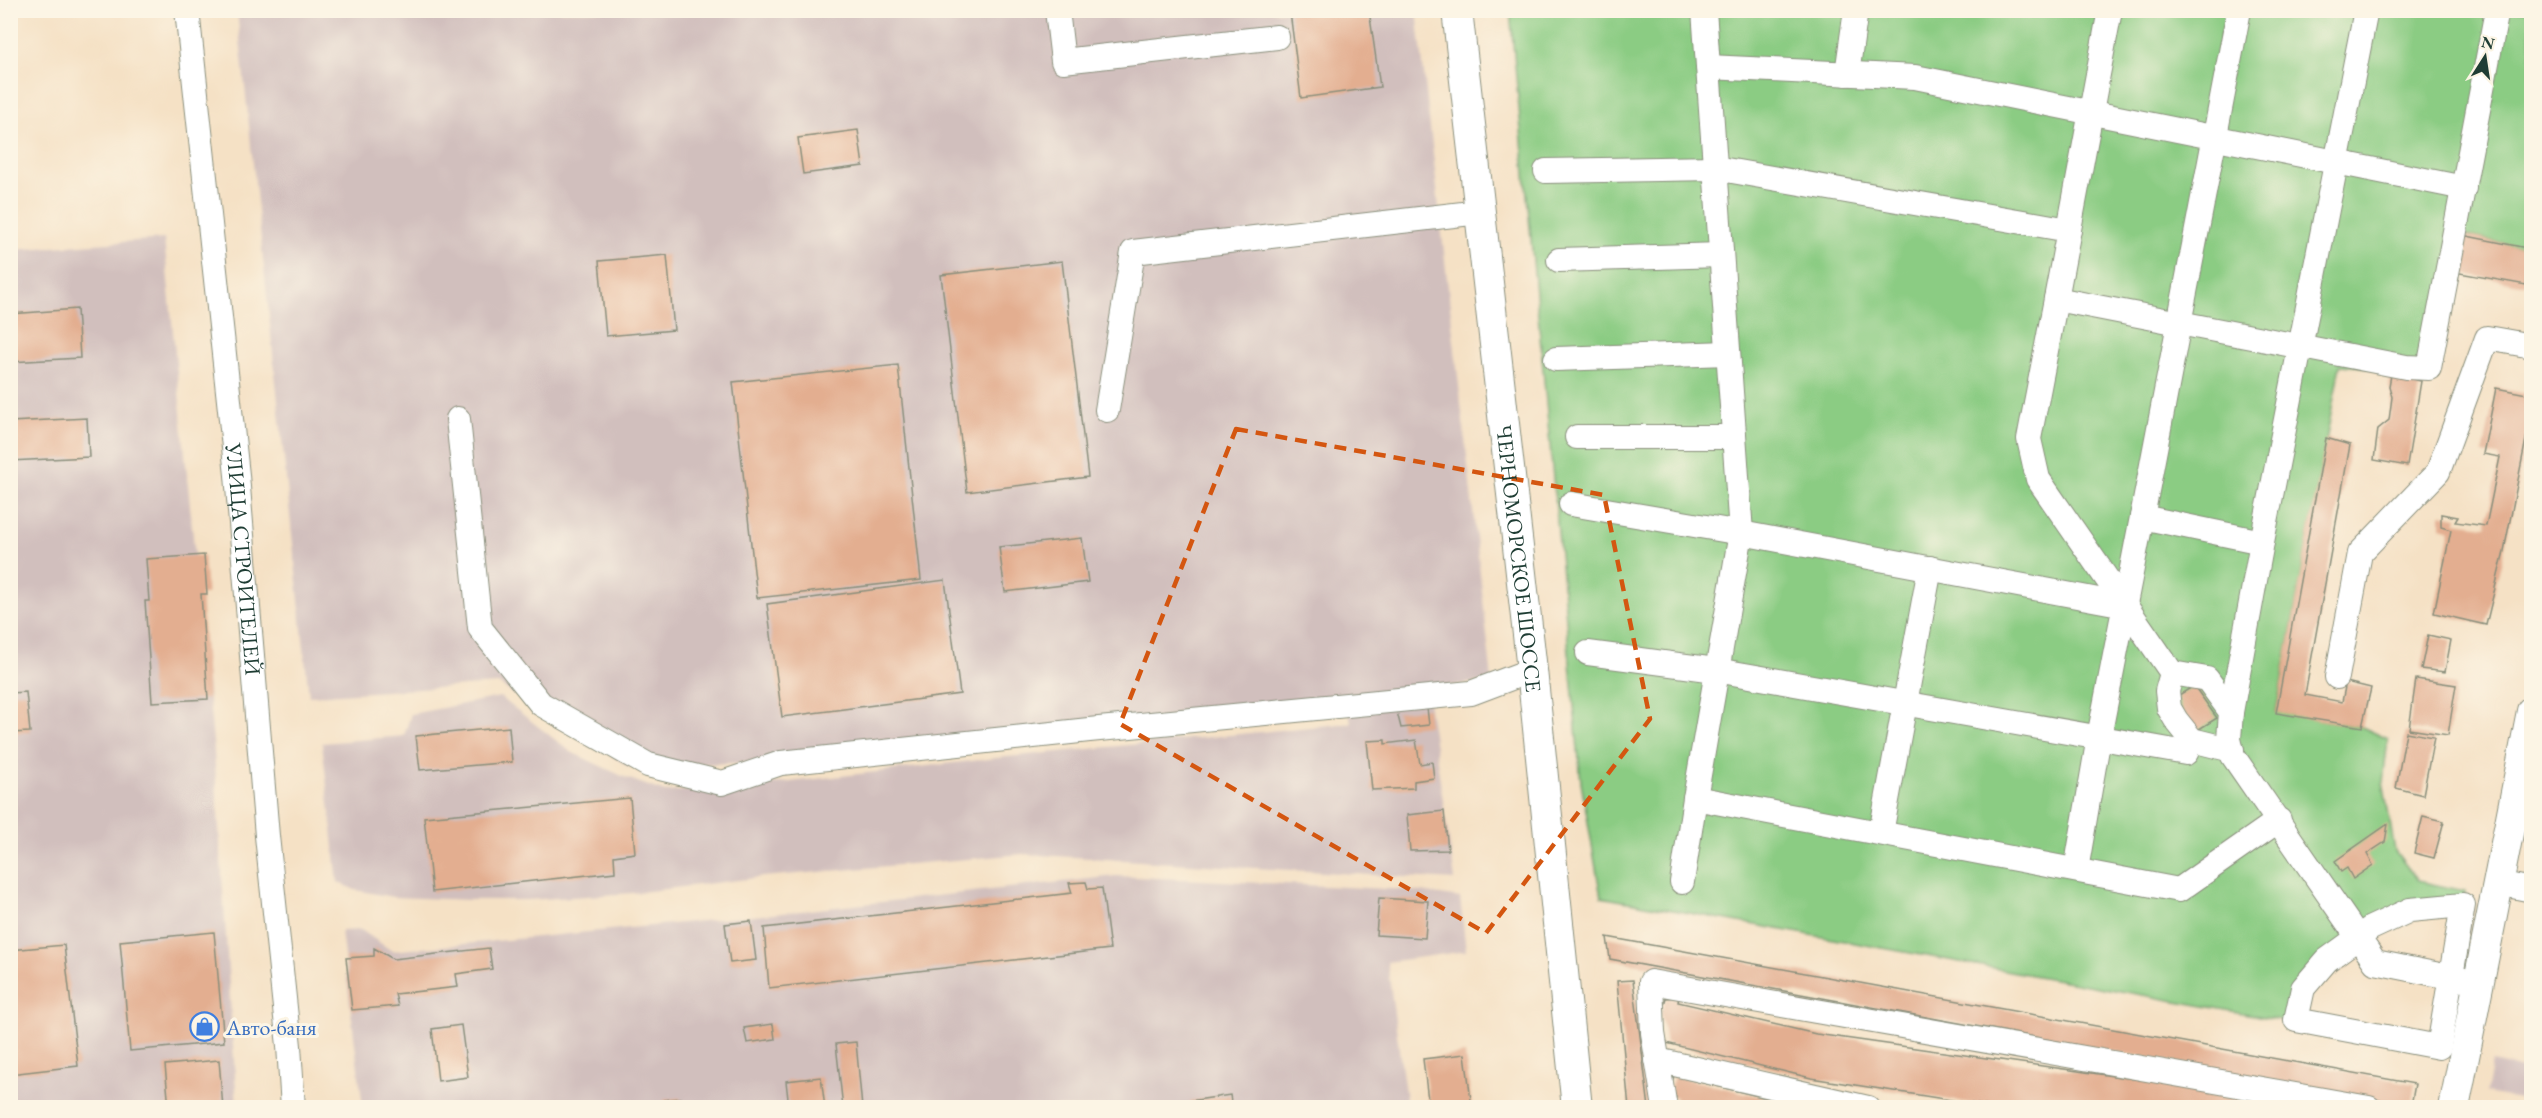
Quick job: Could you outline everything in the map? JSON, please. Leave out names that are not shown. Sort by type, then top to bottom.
[{"type":"main road","name":"ЧЕРНОМОРСКОЕ ШОССЕ","points":[[1457,10],[1532,670],[1577,1107]]},
{"type":"main road","points":[[2454,1107],[2465,980],[2498,882],[2532,711]]},
{"type":"street","name":"УЛИЦА СТРОИТЕЛЕЙ","points":[[187,10],[237,475],[267,836],[289,1046],[293,1107]]},
{"type":"street","points":[[1057,10],[1063,61],[1277,37]]},
{"type":"street","points":[[1682,882],[1716,670],[1741,533],[1704,10]]},
{"type":"street","points":[[1847,74],[1856,10]]},
{"type":"street","points":[[2110,10],[2029,439],[2038,479],[2172,673],[2207,678],[2231,712]]},
{"type":"street","points":[[2076,870],[2099,737],[2239,10]]},
{"type":"street","points":[[2366,10],[2262,542],[2231,712],[2229,739],[2233,756],[2375,962],[2465,980]]},
{"type":"street","points":[[2056,299],[2301,348],[2406,367],[2429,368],[2498,10]]},
{"type":"street","points":[[1708,67],[1916,77],[2464,188]]},
{"type":"street","points":[[1546,171],[1715,168],[2068,231]]},
{"type":"street","points":[[1107,410],[1133,252],[1480,212]]},
{"type":"street","points":[[1559,260],[1721,255]]},
{"type":"street","points":[[2337,677],[2360,553],[2438,472],[2487,338],[2532,346]]},
{"type":"street","points":[[1556,359],[1728,353]]},
{"type":"street","points":[[458,419],[480,628],[541,704],[648,765],[722,783],[781,763],[1077,731],[1471,693],[1532,670]]},
{"type":"street","points":[[1577,437],[1734,436]]},
{"type":"street","points":[[1571,504],[1741,533],[2125,605]]},
{"type":"street","points":[[2142,517],[2262,542]]},
{"type":"street","points":[[1881,833],[1930,568]]},
{"type":"street","points":[[1588,652],[1716,670],[2186,753],[2192,740]]},
{"type":"street","points":[[2172,673],[2167,691],[2169,708],[2192,740],[2232,750]]},
{"type":"street","points":[[1695,798],[2179,890],[2279,820]]},
{"type":"street","points":[[2498,882],[2532,890]]},
{"type":"street","points":[[2463,905],[2465,980],[2439,1047],[2296,1020],[2303,988],[2327,960],[2371,928],[2410,910],[2463,905]]},
{"type":"street","points":[[1665,1107],[1653,1034],[1651,982],[2369,1107]]},
{"type":"street","points":[[1657,1060],[1868,1107]]},
{"type":"highlighted area","points":[[1236,429],[1604,495],[1650,719],[1486,933],[1120,724]]},
{"type":"shaded area","points":[[237,11],[1417,11],[1492,680],[921,758],[628,766],[498,684],[309,696]]},
{"type":"shaded area","points":[[164,239],[214,752],[237,1107],[11,1108],[11,250]]},
{"type":"shaded area","points":[[500,697],[571,752],[624,777],[665,792],[764,785],[997,758],[1351,723],[1349,711],[1428,701],[1455,880],[1023,854],[763,877],[633,893],[527,900],[393,897],[355,890],[338,882],[322,743],[404,736],[411,714]]},
{"type":"shaded area","points":[[1116,876],[1407,890],[1460,898],[1466,951],[1387,962],[1407,1107],[363,1108],[341,931],[361,930],[392,951],[774,914]]},
{"type":"shaded area","points":[[2492,1062],[2531,1071],[2531,1101],[2486,1093]]},
{"type":"green space","points":[[1510,11],[2531,11],[2531,249],[2462,235],[2435,372],[2340,365],[2276,712],[2362,727],[2388,739],[2383,782],[2395,851],[2418,881],[2465,891],[2463,905],[2410,910],[2327,960],[2292,1022],[1601,897],[1581,782]]},
{"type":"building","points":[[1369,10],[1380,87],[1301,98],[1290,12]]},
{"type":"building","points":[[858,130],[863,166],[803,174],[798,138]]},
{"type":"building","points":[[2462,235],[2532,249],[2526,285],[2454,272]]},
{"type":"building","points":[[667,255],[674,330],[606,336],[599,261]]},
{"type":"building","points":[[1062,261],[1088,477],[967,492],[941,275]]},
{"type":"building","points":[[77,309],[80,358],[10,362],[10,314]]},
{"type":"building","points":[[898,365],[921,580],[757,598],[733,382]]},
{"type":"building","points":[[2391,375],[2421,381],[2407,466],[2374,460],[2378,429],[2389,420],[2392,397],[2389,386]]},
{"type":"building","points":[[2496,388],[2532,395],[2532,409],[2504,551],[2486,625],[2434,613],[2451,530],[2441,527],[2441,514],[2458,517],[2455,522],[2486,526],[2500,457],[2483,454]]},
{"type":"building","points":[[87,418],[89,457],[10,461],[10,422]]},
{"type":"building","points":[[2326,438],[2350,445],[2305,695],[2342,702],[2346,682],[2371,688],[2362,727],[2276,713]]},
{"type":"building","points":[[1082,538],[1088,582],[1005,592],[999,547]]},
{"type":"building","points":[[204,555],[207,594],[201,594],[208,699],[152,702],[145,601],[149,601],[146,559]]},
{"type":"building","points":[[945,580],[960,694],[782,717],[767,604]]},
{"type":"building","points":[[2428,635],[2451,640],[2445,672],[2421,669]]},
{"type":"building","points":[[2416,679],[2456,685],[2448,735],[2409,729]]},
{"type":"building","points":[[2194,686],[2217,718],[2196,731],[2182,712],[2177,696]]},
{"type":"building","points":[[26,692],[30,732],[10,733],[10,693]]},
{"type":"building","points":[[1427,708],[1429,725],[1401,728],[1397,712]]},
{"type":"building","points":[[509,727],[512,762],[420,770],[416,736]]},
{"type":"building","points":[[2406,732],[2434,737],[2423,795],[2396,788]]},
{"type":"building","points":[[1385,740],[1385,744],[1416,740],[1420,764],[1432,762],[1434,778],[1414,781],[1414,788],[1372,790],[1367,741]]},
{"type":"building","points":[[630,798],[635,853],[614,856],[615,872],[432,892],[424,817]]},
{"type":"building","points":[[1444,811],[1448,850],[1410,851],[1407,815]]},
{"type":"building","points":[[2423,816],[2444,821],[2434,858],[2414,853]]},
{"type":"building","points":[[2388,824],[2385,842],[2367,854],[2373,865],[2353,879],[2347,868],[2341,872],[2335,861]]},
{"type":"building","points":[[1086,882],[1088,889],[1102,888],[1110,949],[769,988],[764,928],[1072,893],[1069,883]]},
{"type":"building","points":[[1379,898],[1428,901],[1425,938],[1376,935]]},
{"type":"building","points":[[751,921],[756,960],[730,963],[725,924]]},
{"type":"building","points":[[214,932],[224,1042],[130,1051],[120,941]]},
{"type":"building","points":[[1607,937],[2415,1084],[2411,1106],[1610,959]]},
{"type":"building","points":[[64,945],[78,1066],[10,1074],[10,950]]},
{"type":"building","points":[[374,948],[393,959],[489,948],[492,969],[456,974],[458,987],[395,994],[398,1006],[352,1010],[346,958],[374,956]]},
{"type":"building","points":[[1633,980],[1649,1108],[1629,1108],[1617,981]]},
{"type":"building","points":[[1679,997],[1678,1002],[1816,1034],[2155,1082],[2310,1108],[2001,1108],[1811,1078],[1666,1043],[1661,1014],[1666,998]]},
{"type":"building","points":[[773,1024],[775,1039],[747,1043],[744,1028]]},
{"type":"building","points":[[461,1025],[468,1077],[438,1081],[432,1029]]},
{"type":"building","points":[[856,1042],[862,1108],[843,1108],[836,1044]]},
{"type":"building","points":[[1465,1054],[1472,1108],[1429,1108],[1423,1059]]},
{"type":"building","points":[[219,1060],[223,1108],[169,1108],[165,1065]]},
{"type":"building","points":[[1674,1076],[1804,1108],[1674,1108],[1676,1097],[1668,1095]]},
{"type":"building","points":[[821,1077],[825,1108],[789,1108],[786,1081]]},
{"type":"building","points":[[1230,1095],[1232,1108],[1191,1108],[1190,1101]]},
{"type":"building","points":[[680,1098],[681,1108],[665,1108],[664,1100]]},
{"type":"place","name":"Авто-баня","points":[[205,1027]]}]
